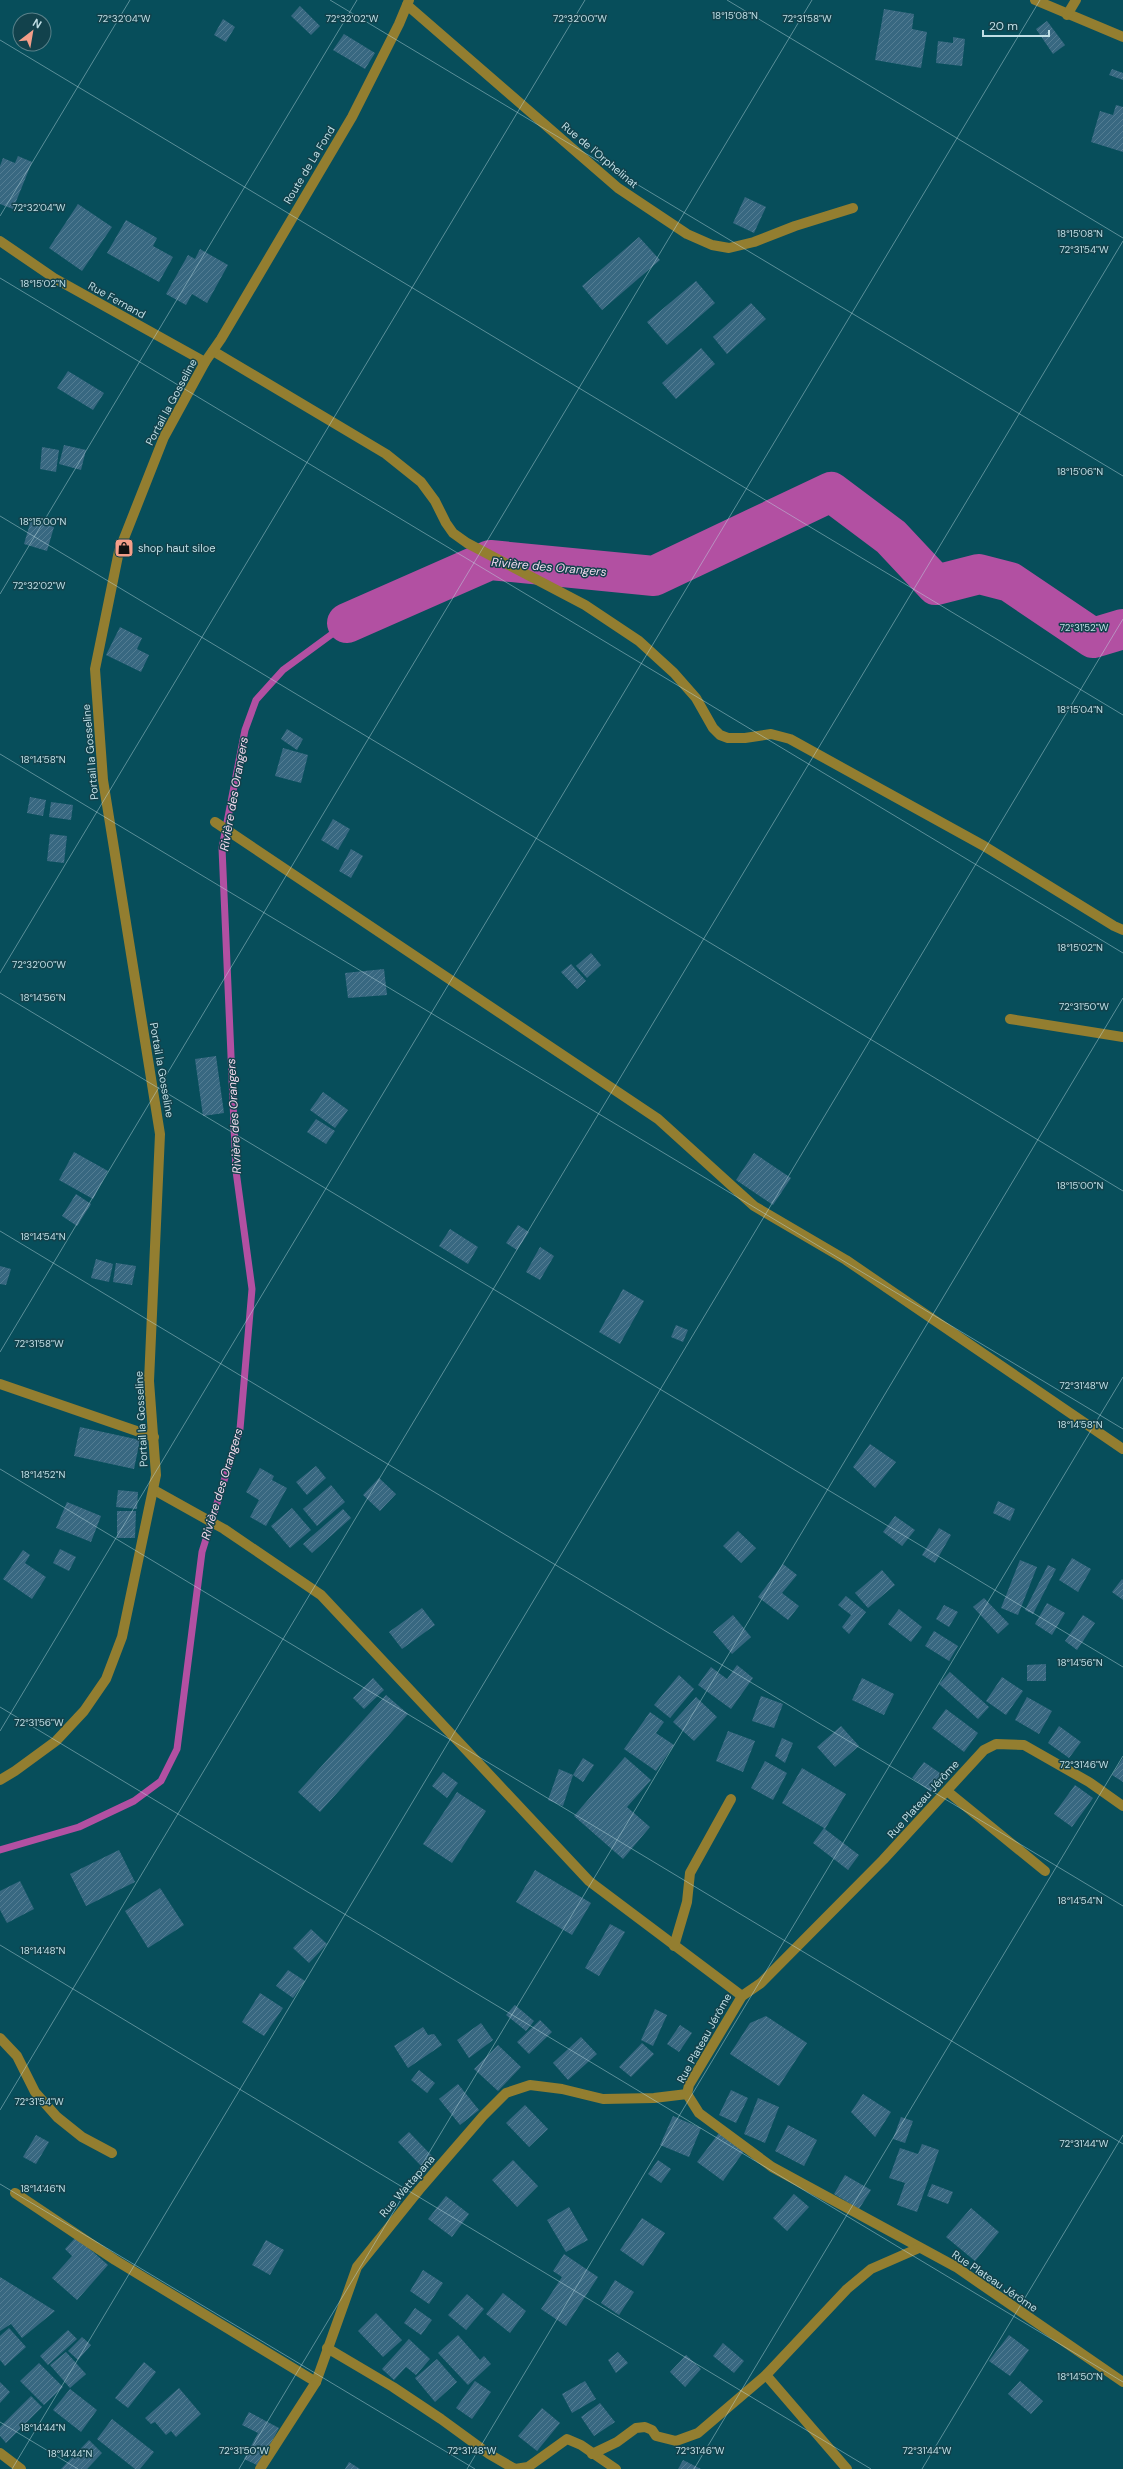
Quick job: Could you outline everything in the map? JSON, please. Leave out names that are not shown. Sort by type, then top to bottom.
[{"type":"street","points":[[1035,0],[1067,15],[1123,37]]},
{"type":"street","points":[[1067,15],[1076,0]]},
{"type":"street","name":"Rue de l'Orphelinat","points":[[408,3],[618,188],[687,234],[712,245],[729,248],[754,242],[795,226],[853,208]]},
{"type":"street","name":"Route de La Fond","points":[[221,339],[352,117],[408,3]]},
{"type":"street","name":"Rue Fernand","points":[[0,241],[54,278],[205,362]]},
{"type":"street","name":"Portail la Gosseline","points":[[0,1780],[15,1772],[56,1741],[84,1711],[106,1680],[122,1637],[154,1490],[156,1475],[149,1381],[160,1134],[103,780],[95,669],[119,551],[164,437],[205,362],[221,339]]},
{"type":"street","points":[[213,351],[386,454],[421,482],[435,501],[453,533],[467,543],[585,604],[639,641],[674,673],[696,698],[713,728],[720,735],[728,738],[745,738],[771,734],[790,739],[984,846],[1123,930]]},
{"type":"street","points":[[215,822],[658,1119],[754,1206],[846,1260],[1123,1449]]},
{"type":"street","points":[[1010,1019],[1123,1037]]},
{"type":"street","points":[[0,1384],[154,1437]]},
{"type":"street","points":[[154,1490],[224,1529],[321,1595],[589,1881],[742,1996]]},
{"type":"street","name":"Rue Plateau Jérôme","points":[[1123,1806],[1089,1782],[1024,1745],[996,1744],[984,1750],[883,1860],[761,1984],[742,1996],[689,2085],[687,2094],[699,2113],[772,2168],[956,2267],[1123,2382]]},
{"type":"street","points":[[947,1791],[1045,1871]]},
{"type":"street","points":[[674,1946],[687,1902],[690,1873],[731,1799]]},
{"type":"street","points":[[0,2038],[18,2056],[35,2092],[57,2117],[82,2136],[112,2153]]},
{"type":"street","name":"Rue Wattapana","points":[[260,2469],[316,2382],[357,2267],[419,2190],[483,2116],[506,2093],[530,2085],[562,2089],[603,2099],[654,2098],[687,2094]]},
{"type":"street","points":[[15,2193],[115,2260],[316,2382]]},
{"type":"street","points":[[592,2454],[617,2442],[636,2428],[652,2430],[656,2436],[676,2441],[690,2437],[719,2416],[749,2387],[766,2375],[847,2289],[870,2269],[919,2248]]},
{"type":"street","points":[[327,2348],[442,2418],[489,2454],[515,2469],[530,2468],[566,2439],[616,2469]]},
{"type":"street","points":[[766,2375],[847,2469]]},
{"type":"street","points":[[0,2453],[20,2469]]},
{"type":"building","points":[[300,6],[320,26],[311,35],[291,16]]},
{"type":"building","points":[[884,9],[914,14],[912,29],[927,32],[921,68],[875,60]]},
{"type":"building","points":[[223,19],[235,27],[226,42],[214,35]]},
{"type":"building","points":[[1047,21],[1065,45],[1053,54],[1036,29]]},
{"type":"building","points":[[344,34],[375,53],[365,69],[333,50]]},
{"type":"building","points":[[953,37],[965,39],[962,66],[936,63],[938,41],[953,43]]},
{"type":"building","points":[[1112,69],[1123,73],[1123,80],[1109,75]]},
{"type":"building","points":[[1116,105],[1123,107],[1123,152],[1091,142],[1100,111],[1113,115]]},
{"type":"building","points":[[18,156],[32,162],[13,209],[0,204],[0,166],[3,158],[15,163]]},
{"type":"building","points":[[745,197],[766,207],[754,233],[733,223]]},
{"type":"building","points":[[78,204],[112,227],[82,271],[49,248]]},
{"type":"building","points":[[126,220],[157,238],[153,246],[173,257],[159,282],[107,253]]},
{"type":"building","points":[[639,237],[660,260],[602,310],[582,286]]},
{"type":"building","points":[[200,249],[228,265],[207,303],[192,294],[186,305],[166,294],[188,255],[195,259]]},
{"type":"building","points":[[696,281],[715,303],[667,345],[647,322]]},
{"type":"building","points":[[751,303],[766,319],[727,354],[713,337]]},
{"type":"building","points":[[701,348],[715,364],[676,399],[662,383]]},
{"type":"building","points":[[68,371],[104,393],[93,410],[57,388]]},
{"type":"building","points":[[64,445],[86,450],[81,470],[59,464]]},
{"type":"building","points":[[42,447],[59,450],[56,472],[40,469]]},
{"type":"building","points":[[31,520],[54,527],[47,551],[24,544]]},
{"type":"building","points":[[120,627],[142,638],[137,649],[149,655],[141,672],[106,655]]},
{"type":"building","points":[[287,729],[303,739],[297,750],[281,739]]},
{"type":"building","points":[[283,748],[308,755],[301,783],[275,776]]},
{"type":"building","points":[[30,797],[46,800],[43,816],[27,813]]},
{"type":"building","points":[[51,802],[73,805],[71,820],[49,817]]},
{"type":"building","points":[[333,819],[350,829],[338,850],[321,840]]},
{"type":"building","points":[[50,834],[67,836],[64,863],[47,861]]},
{"type":"building","points":[[351,849],[363,856],[351,878],[339,871]]},
{"type":"building","points":[[591,953],[601,965],[587,978],[576,966]]},
{"type":"building","points":[[571,964],[586,981],[577,989],[561,972]]},
{"type":"building","points":[[384,969],[387,995],[348,998],[345,973]]},
{"type":"building","points":[[216,1056],[224,1113],[203,1116],[195,1059]]},
{"type":"building","points":[[323,1092],[348,1110],[335,1128],[310,1110]]},
{"type":"building","points":[[316,1119],[335,1131],[326,1144],[307,1132]]},
{"type":"building","points":[[74,1152],[108,1171],[93,1199],[59,1180]]},
{"type":"building","points":[[754,1153],[791,1178],[773,1205],[736,1180]]},
{"type":"building","points":[[76,1194],[91,1204],[77,1226],[62,1216]]},
{"type":"building","points":[[518,1225],[529,1232],[517,1250],[506,1243]]},
{"type":"building","points":[[450,1229],[478,1247],[468,1264],[439,1246]]},
{"type":"building","points":[[540,1247],[554,1256],[540,1280],[526,1272]]},
{"type":"building","points":[[96,1259],[113,1264],[109,1282],[91,1278]]},
{"type":"building","points":[[116,1263],[136,1266],[132,1285],[113,1282]]},
{"type":"building","points":[[0,1266],[11,1269],[6,1285],[0,1284]]},
{"type":"building","points":[[623,1289],[644,1301],[620,1344],[599,1332]]},
{"type":"building","points":[[676,1325],[688,1330],[683,1342],[671,1337]]},
{"type":"building","points":[[80,1427],[140,1440],[134,1469],[74,1456]]},
{"type":"building","points":[[870,1444],[896,1462],[875,1488],[853,1467]]},
{"type":"building","points":[[316,1466],[326,1478],[307,1495],[296,1482]]},
{"type":"building","points":[[260,1468],[274,1476],[272,1480],[287,1488],[266,1526],[250,1517],[259,1500],[246,1492]]},
{"type":"building","points":[[379,1478],[396,1494],[380,1511],[363,1495]]},
{"type":"building","points":[[331,1485],[345,1502],[317,1526],[303,1509]]},
{"type":"building","points":[[118,1490],[138,1492],[137,1509],[116,1507]]},
{"type":"building","points":[[998,1501],[1015,1509],[1010,1521],[993,1513]]},
{"type":"building","points":[[67,1502],[101,1516],[91,1542],[56,1528]]},
{"type":"building","points":[[292,1508],[311,1530],[290,1548],[271,1526]]},
{"type":"building","points":[[343,1509],[351,1518],[312,1553],[303,1544]]},
{"type":"building","points":[[117,1511],[136,1511],[135,1538],[117,1538]]},
{"type":"building","points":[[895,1516],[915,1530],[902,1546],[883,1532]]},
{"type":"building","points":[[939,1528],[951,1535],[935,1563],[922,1555]]},
{"type":"building","points":[[738,1531],[756,1548],[741,1563],[723,1546]]},
{"type":"building","points":[[60,1549],[76,1557],[69,1571],[53,1563]]},
{"type":"building","points":[[23,1550],[30,1555],[25,1563],[46,1577],[32,1599],[3,1579]]},
{"type":"building","points":[[1072,1558],[1091,1569],[1078,1592],[1059,1580]]},
{"type":"building","points":[[1020,1560],[1037,1567],[1018,1615],[1001,1608]]},
{"type":"building","points":[[783,1564],[797,1575],[782,1593],[799,1606],[788,1620],[758,1597]]},
{"type":"building","points":[[1048,1565],[1056,1569],[1033,1614],[1025,1610]]},
{"type":"building","points":[[882,1570],[895,1585],[868,1608],[855,1593]]},
{"type":"building","points":[[1122,1579],[1123,1580],[1123,1600],[1112,1592]]},
{"type":"building","points":[[846,1596],[866,1612],[849,1634],[842,1627],[851,1615],[838,1605]]},
{"type":"building","points":[[984,1598],[1009,1624],[998,1634],[973,1607]]},
{"type":"building","points":[[1047,1603],[1065,1613],[1052,1635],[1035,1624]]},
{"type":"building","points":[[944,1605],[958,1612],[949,1627],[936,1619]]},
{"type":"building","points":[[422,1608],[435,1625],[402,1649],[389,1632]]},
{"type":"building","points":[[899,1609],[922,1627],[911,1642],[888,1624]]},
{"type":"building","points":[[733,1615],[751,1637],[732,1654],[713,1632]]},
{"type":"building","points":[[1083,1615],[1095,1623],[1077,1650],[1065,1641]]},
{"type":"building","points":[[934,1631],[958,1646],[949,1661],[925,1646]]},
{"type":"building","points":[[1046,1664],[1046,1681],[1027,1681],[1027,1665]]},
{"type":"building","points":[[737,1665],[753,1678],[731,1709],[698,1685],[711,1667],[727,1679]]},
{"type":"building","points":[[950,1672],[989,1707],[978,1719],[939,1684]]},
{"type":"building","points":[[679,1675],[694,1689],[670,1718],[654,1705]]},
{"type":"building","points":[[1002,1677],[1023,1691],[1006,1715],[986,1701]]},
{"type":"building","points":[[373,1678],[384,1690],[364,1709],[353,1698]]},
{"type":"building","points":[[862,1678],[894,1694],[884,1715],[852,1700]]},
{"type":"building","points":[[386,1695],[408,1714],[320,1812],[298,1792]]},
{"type":"building","points":[[761,1696],[783,1704],[774,1728],[752,1721]]},
{"type":"building","points":[[696,1697],[717,1717],[694,1741],[673,1722]]},
{"type":"building","points":[[1027,1697],[1052,1711],[1039,1734],[1015,1720]]},
{"type":"building","points":[[946,1709],[978,1733],[964,1752],[932,1728]]},
{"type":"building","points":[[650,1712],[664,1722],[656,1733],[674,1745],[656,1771],[624,1749]]},
{"type":"building","points":[[841,1726],[859,1746],[835,1767],[817,1747]]},
{"type":"building","points":[[1059,1726],[1081,1742],[1069,1758],[1048,1743]]},
{"type":"building","points":[[728,1731],[755,1741],[743,1772],[716,1761]]},
{"type":"building","points":[[782,1738],[793,1743],[785,1763],[775,1756]]},
{"type":"building","points":[[625,1757],[651,1780],[627,1807],[650,1827],[623,1859],[574,1816]]},
{"type":"building","points":[[583,1758],[594,1765],[583,1782],[573,1775]]},
{"type":"building","points":[[1123,1758],[1123,1782],[1112,1775]]},
{"type":"building","points":[[765,1761],[787,1773],[773,1800],[751,1788]]},
{"type":"building","points":[[924,1762],[943,1775],[931,1792],[912,1778]]},
{"type":"building","points":[[802,1768],[846,1794],[825,1829],[859,1855],[848,1870],[813,1843],[824,1828],[782,1803]]},
{"type":"building","points":[[559,1769],[573,1775],[563,1806],[548,1800]]},
{"type":"building","points":[[443,1772],[458,1783],[447,1798],[432,1786]]},
{"type":"building","points":[[1075,1785],[1093,1798],[1072,1827],[1054,1814]]},
{"type":"building","points":[[457,1792],[486,1811],[452,1863],[423,1844]]},
{"type":"building","points":[[119,1850],[135,1882],[86,1906],[70,1874]]},
{"type":"building","points":[[535,1870],[591,1903],[572,1935],[516,1902]]},
{"type":"building","points":[[20,1881],[34,1909],[7,1923],[0,1910],[0,1891]]},
{"type":"building","points":[[160,1888],[184,1925],[148,1948],[125,1911]]},
{"type":"building","points":[[610,1924],[625,1932],[599,1976],[585,1968]]},
{"type":"building","points":[[311,1929],[327,1944],[309,1963],[293,1948]]},
{"type":"building","points":[[288,1970],[305,1981],[293,1998],[276,1986]]},
{"type":"building","points":[[260,1993],[283,2008],[264,2036],[242,2022]]},
{"type":"building","points":[[515,2005],[534,2021],[526,2031],[506,2015]]},
{"type":"building","points":[[655,2009],[667,2015],[653,2046],[641,2040]]},
{"type":"building","points":[[766,2016],[807,2043],[779,2086],[730,2054],[750,2023]]},
{"type":"building","points":[[540,2020],[552,2032],[529,2054],[517,2042]]},
{"type":"building","points":[[481,2023],[493,2040],[469,2058],[457,2040]]},
{"type":"building","points":[[680,2025],[692,2033],[679,2052],[667,2044]]},
{"type":"building","points":[[423,2027],[428,2035],[434,2034],[442,2045],[408,2068],[394,2046]]},
{"type":"building","points":[[581,2037],[597,2054],[568,2080],[553,2063]]},
{"type":"building","points":[[642,2043],[654,2054],[631,2077],[619,2067]]},
{"type":"building","points":[[498,2045],[521,2067],[498,2091],[474,2069]]},
{"type":"building","points":[[419,2070],[435,2083],[427,2093],[411,2080]]},
{"type":"building","points":[[458,2084],[479,2110],[460,2125],[439,2099]]},
{"type":"building","points":[[731,2090],[748,2098],[736,2123],[719,2115]]},
{"type":"building","points":[[863,2094],[891,2112],[875,2137],[851,2112]]},
{"type":"building","points":[[758,2098],[779,2107],[765,2143],[744,2134]]},
{"type":"building","points":[[525,2105],[548,2129],[529,2147],[506,2123]]},
{"type":"building","points":[[673,2116],[701,2128],[689,2157],[660,2145]]},
{"type":"building","points":[[901,2117],[913,2121],[905,2143],[893,2139]]},
{"type":"building","points":[[788,2125],[817,2140],[804,2166],[775,2151]]},
{"type":"building","points":[[409,2132],[435,2159],[424,2169],[398,2142]]},
{"type":"building","points":[[719,2133],[744,2151],[723,2181],[697,2162]]},
{"type":"building","points":[[36,2135],[49,2142],[36,2164],[23,2157]]},
{"type":"building","points":[[922,2144],[939,2150],[917,2212],[897,2205],[905,2183],[889,2178],[900,2148],[918,2154]]},
{"type":"building","points":[[513,2160],[538,2186],[517,2207],[492,2180]]},
{"type":"building","points":[[658,2160],[671,2169],[661,2183],[648,2174]]},
{"type":"building","points":[[845,2175],[871,2190],[859,2209],[834,2194]]},
{"type":"building","points":[[932,2184],[953,2192],[948,2204],[927,2196]]},
{"type":"building","points":[[794,2194],[809,2207],[787,2231],[773,2218]]},
{"type":"building","points":[[446,2196],[469,2214],[452,2237],[428,2219]]},
{"type":"building","points":[[569,2207],[588,2240],[566,2252],[547,2220]]},
{"type":"building","points":[[971,2208],[999,2232],[975,2261],[946,2237]]},
{"type":"building","points":[[642,2218],[665,2233],[643,2266],[620,2250]]},
{"type":"building","points":[[76,2237],[108,2265],[77,2300],[52,2278],[72,2256],[65,2249]]},
{"type":"building","points":[[266,2240],[284,2250],[270,2275],[252,2265]]},
{"type":"building","points":[[564,2254],[598,2277],[566,2326],[541,2309],[562,2277],[553,2271]]},
{"type":"building","points":[[423,2270],[443,2283],[429,2304],[410,2291]]},
{"type":"building","points":[[0,2277],[55,2311],[22,2338],[11,2324],[0,2331]]},
{"type":"building","points":[[615,2280],[634,2292],[619,2315],[601,2303]]},
{"type":"building","points":[[503,2293],[526,2311],[510,2333],[486,2314]]},
{"type":"building","points":[[467,2294],[484,2309],[466,2330],[448,2315]]},
{"type":"building","points":[[415,2308],[432,2320],[421,2335],[404,2323]]},
{"type":"building","points":[[376,2313],[402,2340],[383,2357],[358,2331]]},
{"type":"building","points":[[9,2328],[26,2347],[5,2366],[0,2360],[0,2336]]},
{"type":"building","points":[[68,2330],[77,2339],[48,2365],[40,2356]]},
{"type":"building","points":[[458,2335],[480,2360],[484,2356],[491,2364],[468,2385],[438,2353]]},
{"type":"building","points":[[1009,2335],[1029,2350],[1010,2376],[989,2361]]},
{"type":"building","points":[[82,2337],[91,2345],[78,2360],[68,2351]]},
{"type":"building","points":[[409,2339],[430,2359],[416,2375],[406,2367],[394,2380],[382,2369]]},
{"type":"building","points":[[723,2343],[744,2361],[734,2373],[713,2356]]},
{"type":"building","points":[[66,2352],[86,2374],[70,2388],[50,2365]]},
{"type":"building","points":[[618,2352],[628,2363],[616,2373],[608,2360]]},
{"type":"building","points":[[686,2355],[701,2369],[685,2387],[670,2372]]},
{"type":"building","points":[[437,2359],[457,2382],[435,2402],[415,2378]]},
{"type":"building","points":[[144,2362],[156,2372],[128,2408],[115,2398]]},
{"type":"building","points":[[39,2363],[63,2387],[44,2405],[20,2381]]},
{"type":"building","points":[[475,2381],[491,2392],[472,2419],[456,2408]]},
{"type":"building","points":[[585,2381],[596,2399],[572,2413],[562,2394]]},
{"type":"building","points":[[1020,2381],[1043,2401],[1031,2414],[1008,2394]]},
{"type":"building","points":[[0,2382],[10,2392],[0,2403]]},
{"type":"building","points":[[179,2388],[201,2414],[176,2437],[171,2431],[166,2435],[155,2422],[151,2424],[145,2418]]},
{"type":"building","points":[[70,2389],[97,2410],[81,2432],[53,2410]]},
{"type":"building","points":[[31,2396],[42,2407],[6,2443],[0,2436],[0,2427]]},
{"type":"building","points":[[600,2403],[615,2422],[594,2436],[581,2417]]},
{"type":"building","points":[[542,2408],[560,2423],[537,2451],[518,2436]]},
{"type":"building","points":[[249,2412],[279,2428],[259,2466],[244,2459],[258,2433],[242,2425]]},
{"type":"building","points":[[112,2419],[154,2452],[140,2469],[135,2469],[97,2439]]},
{"type":"building","points":[[89,2440],[102,2453],[87,2469],[61,2469]]},
{"type":"building","points":[[683,2460],[701,2469],[678,2469]]},
{"type":"building","points":[[349,2462],[360,2469],[345,2469]]},
{"type":"waterway","name":"Rivière des Orangers","points":[[347,623],[490,560],[654,576],[831,492],[891,537],[936,585],[979,574],[1010,582],[1093,638],[1123,629]]},
{"type":"waterway","name":"Rivière des Orangers","points":[[0,1850],[79,1827],[134,1801],[161,1781],[177,1749],[202,1552],[240,1429],[252,1289],[236,1171],[222,848],[245,730],[256,700],[283,670],[347,623]]},
{"type":"place","name":"shop haut siloe","points":[[124,548]]}]
